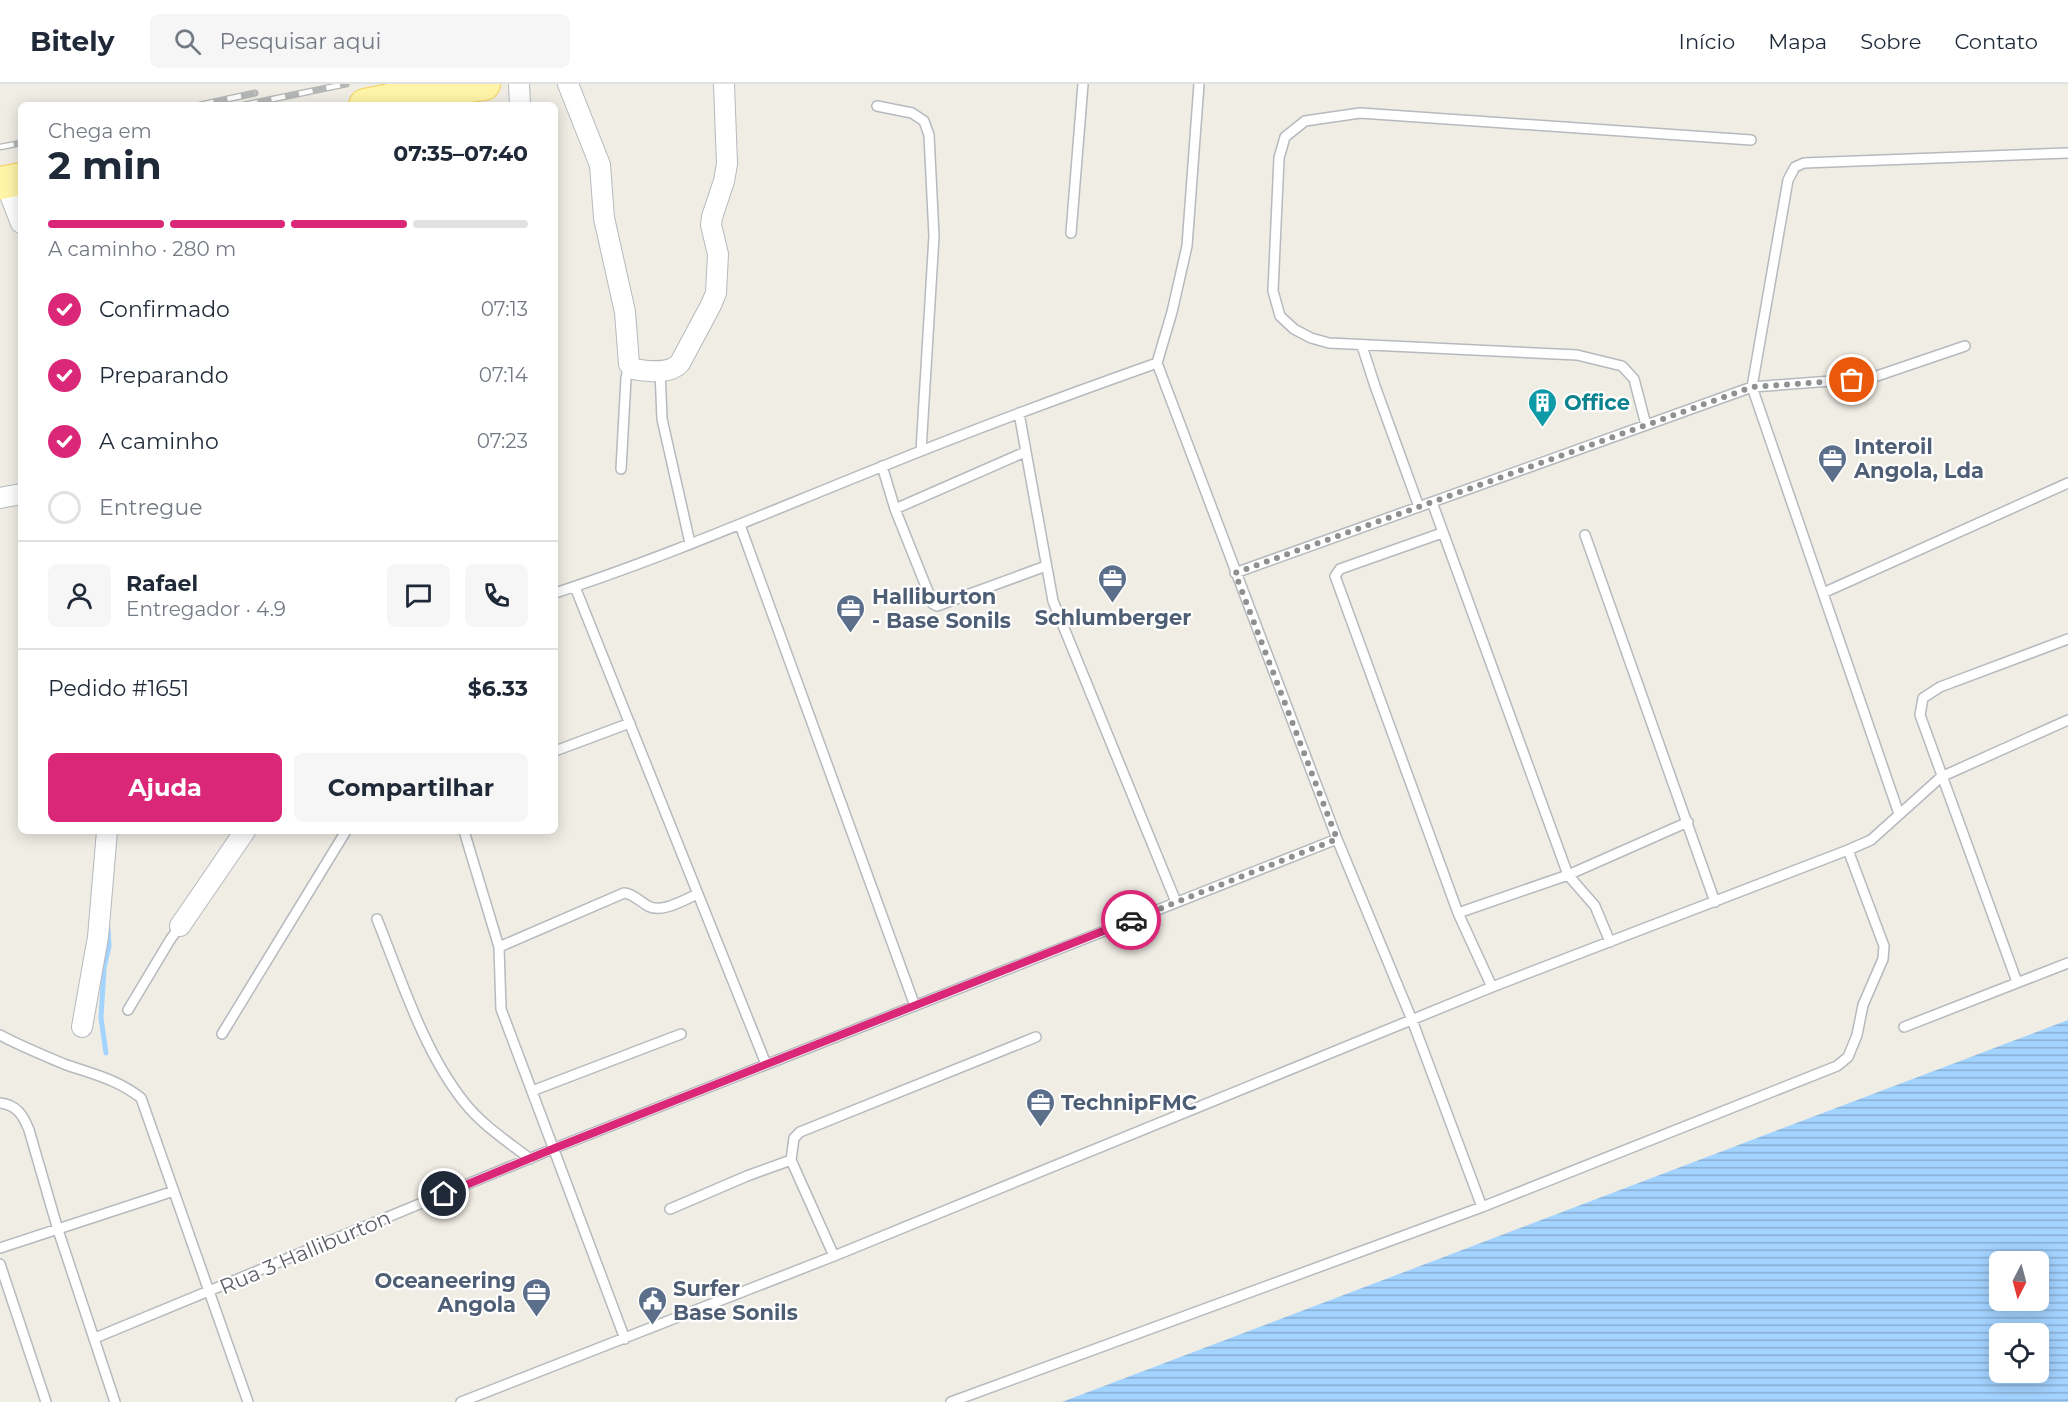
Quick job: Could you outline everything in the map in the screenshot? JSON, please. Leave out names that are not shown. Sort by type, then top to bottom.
[{"type":"main road","points":[[384,102],[484,84]]},
{"type":"street","points":[[519,84],[520,102]]},
{"type":"street","points":[[568,84],[600,165],[604,218],[625,312],[629,364],[633,369],[660,371],[676,368],[680,363],[716,293],[718,254],[711,225],[724,181],[726,164],[724,84]]},
{"type":"street","points":[[9,182],[18,213]]},
{"type":"street","points":[[0,498],[18,495]]},
{"type":"street","points":[[82,1027],[98,937],[107,834]]},
{"type":"street","points":[[180,926],[243,834]]},
{"type":"lane","points":[[1071,233],[1083,84]]},
{"type":"lane","points":[[1199,84],[1187,246],[1172,312],[1157,363],[1337,839],[1412,1020],[1482,1208]]},
{"type":"lane","points":[[877,106],[912,112],[924,121],[929,135],[934,236],[921,451]]},
{"type":"lane","points":[[1646,425],[1634,379],[1622,366],[1576,355],[1329,343],[1311,338],[1294,329],[1280,316],[1273,291],[1279,158],[1284,136],[1305,121],[1360,113],[1751,140]]},
{"type":"lane","points":[[1899,814],[1752,387],[1788,180],[1795,167],[1804,163],[2068,153]]},
{"type":"lane","points":[[1362,346],[1419,507]]},
{"type":"lane","points":[[1235,573],[1752,387],[1871,378],[1965,346]]},
{"type":"lane","points":[[558,592],[740,525],[1018,413],[1157,363]]},
{"type":"lane","points":[[621,470],[626,378],[629,364]]},
{"type":"lane","points":[[660,371],[662,419],[690,543]]},
{"type":"lane","points":[[1018,413],[1053,601],[1176,902]]},
{"type":"lane","points":[[895,509],[1025,452]]},
{"type":"lane","points":[[882,466],[895,509],[933,604],[937,606],[1046,566]]},
{"type":"lane","points":[[1823,593],[2068,483]]},
{"type":"lane","points":[[1432,502],[1568,874],[1595,906],[1610,942]]},
{"type":"lane","points":[[740,525],[915,1006]]},
{"type":"lane","points":[[1442,533],[1340,569],[1335,576],[1458,913],[1492,987]]},
{"type":"lane","points":[[1585,536],[1715,902]]},
{"type":"lane","points":[[575,587],[766,1064]]},
{"type":"lane","points":[[2017,982],[1920,715],[1923,698],[1940,687],[2068,639]]},
{"type":"lane","points":[[460,1402],[834,1256],[1492,987],[1848,850],[1871,840],[1941,777],[2068,720]]},
{"type":"lane","points":[[558,749],[630,723]]},
{"type":"lane","points":[[1458,913],[1568,874],[1688,822]]},
{"type":"lane","points":[[222,1035],[344,834]]},
{"type":"lane","points":[[465,834],[499,947],[501,1009],[555,1148],[624,1339]]},
{"type":"lane","name":"Rua 3 Halliburton","points":[[95,1338],[555,1148],[1337,839]]},
{"type":"lane","points":[[951,1402],[1482,1208],[1837,1065],[1848,1057],[1857,1035],[1863,1005],[1883,959],[1884,946],[1848,850]]},
{"type":"lane","points":[[499,947],[624,893],[631,894],[651,908],[658,909],[698,894]]},
{"type":"lane","points":[[377,919],[410,1003],[442,1070],[464,1102],[489,1128],[530,1159]]},
{"type":"lane","points":[[128,1010],[180,926]]},
{"type":"lane","points":[[1904,1027],[2068,963]]},
{"type":"lane","points":[[532,1091],[681,1034]]},
{"type":"lane","points":[[0,1035],[65,1064],[107,1077],[128,1087],[141,1098],[248,1402]]},
{"type":"lane","points":[[834,1256],[791,1160],[794,1138],[800,1132],[1036,1037]]},
{"type":"lane","points":[[0,1103],[16,1108],[24,1116],[58,1230],[116,1402]]},
{"type":"lane","points":[[670,1209],[791,1160]]},
{"type":"lane","points":[[0,1248],[174,1191]]},
{"type":"lane","points":[[0,1264],[46,1402]]},
{"type":"water","points":[[2068,1020],[2068,1402],[1062,1402]]},
{"type":"waterway","points":[[106,1053],[101,1018],[104,968],[109,946],[108,929]]},
{"type":"railway","points":[[259,102],[346,84]]},
{"type":"railway","points":[[214,102],[255,93]]},
{"type":"railway","points":[[0,147],[18,144]]},
{"type":"way so far","points":[[1131,920],[1337,839],[1235,573],[1752,387],[1852,380]]},
{"type":"place","name":"Office","points":[[1543,428]]},
{"type":"place","name":"Interoil Angola, Lda","points":[[1833,484]]},
{"type":"place","name":"Schlumberger","points":[[1113,604]]},
{"type":"place","name":"Halliburton - Base Sonils","points":[[851,634]]},
{"type":"place","name":"TechnipFMC","points":[[1040,1128]]},
{"type":"place","name":"Oceaneering Angola","points":[[537,1318]]},
{"type":"place","name":"Surfer Base Sonils","points":[[652,1326]]},
{"type":"route","points":[[444,1194],[1131,920]]}]
